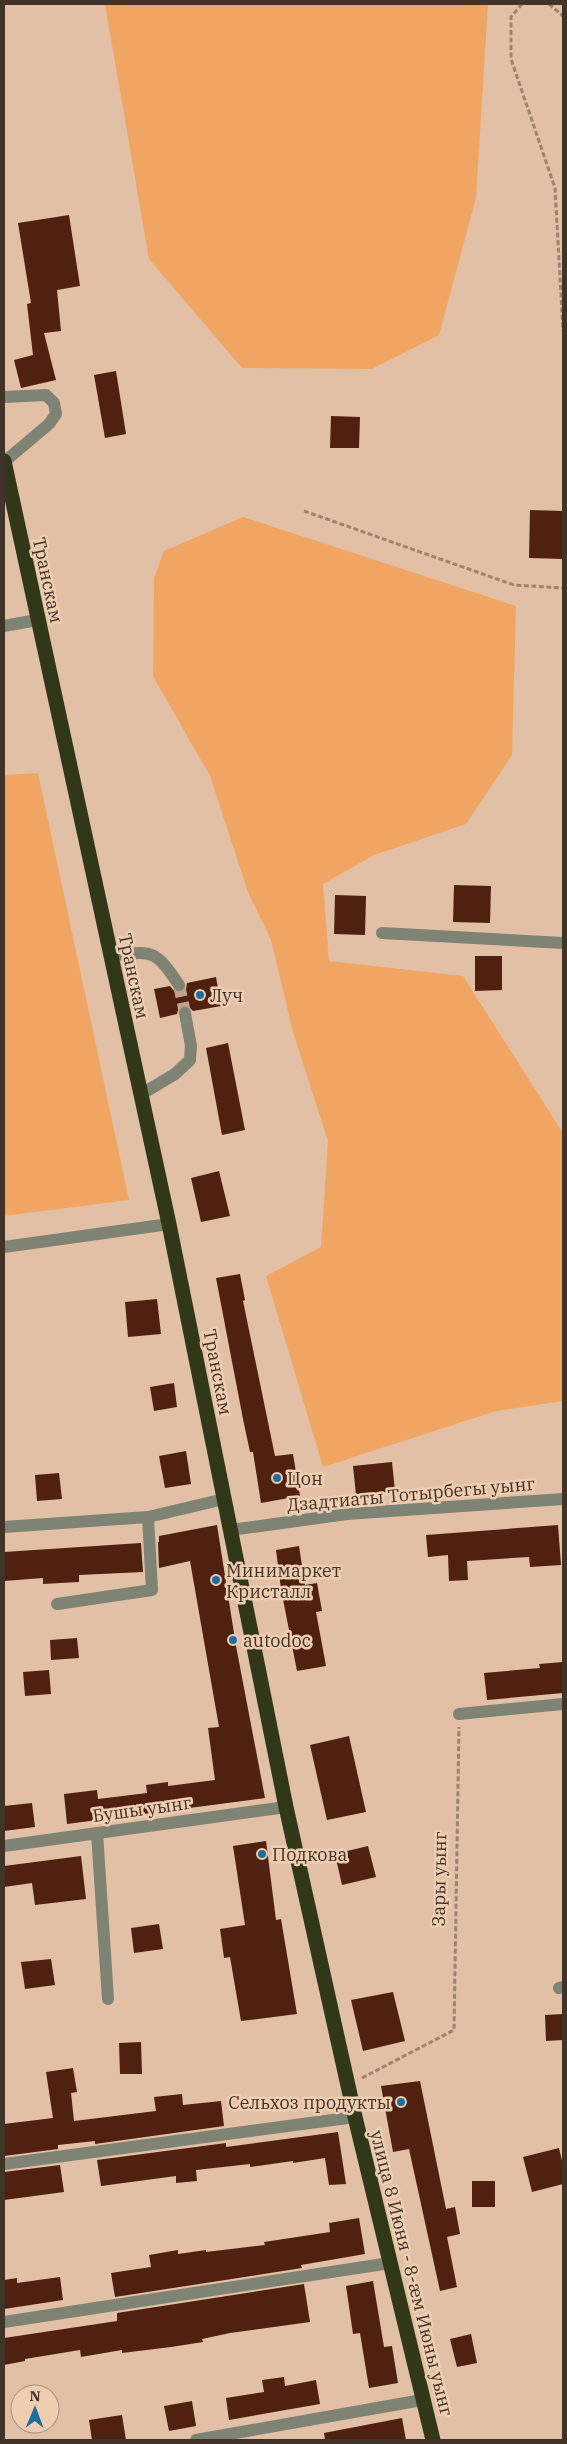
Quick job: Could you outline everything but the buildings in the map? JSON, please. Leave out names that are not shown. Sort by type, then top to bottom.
[{"type":"highway","name":"Транскам","points":[[4,462],[169,1224],[224,1498]]},
{"type":"highway","name":"улица 8 Июня - 8-ӕм Июны уынг","points":[[224,1498],[286,1807],[355,2117],[433,2440]]},
{"type":"street","points":[[4,397],[46,395],[54,403],[56,414],[49,424],[4,462]]},
{"type":"street","points":[[4,626],[37,620]]},
{"type":"street","points":[[382,933],[563,943]]},
{"type":"street","points":[[110,956],[144,952],[162,959],[179,984]]},
{"type":"street","points":[[140,1095],[175,1074],[190,1060],[191,1046],[185,1013]]},
{"type":"street","points":[[4,1247],[169,1224]]},
{"type":"street","points":[[4,1527],[148,1517],[224,1498]]},
{"type":"street","name":"Дзадтиаты Тотырбегы уынг","points":[[231,1530],[347,1514],[563,1499]]},
{"type":"street","points":[[57,1604],[152,1590],[148,1517]]},
{"type":"street","points":[[459,1714],[563,1704]]},
{"type":"street","name":"Бушы уынг","points":[[4,1846],[286,1807]]},
{"type":"street","points":[[97,1833],[108,2000]]},
{"type":"street","points":[[4,2164],[355,2117]]},
{"type":"street","points":[[4,2322],[390,2263]]},
{"type":"street","points":[[196,2440],[422,2400]]},
{"type":"path","points":[[522,4],[511,17],[511,59],[555,188],[563,331]]},
{"type":"path","points":[[548,4],[563,16]]},
{"type":"path","points":[[304,511],[514,584],[563,588]]},
{"type":"path","name":"Зары уынг","points":[[348,2085],[454,2030],[459,1714]]},
{"type":"shaded area","points":[[105,4],[488,4],[476,198],[439,335],[372,369],[242,368],[149,259]]},
{"type":"shaded area","points":[[243,517],[516,606],[512,755],[466,824],[374,855],[323,884],[329,961],[463,976],[563,1133],[563,1401],[496,1411],[323,1467],[266,1276],[321,1247],[328,1141],[293,1032],[271,940],[248,892],[210,776],[153,676],[154,578],[164,551]]},
{"type":"shaded area","points":[[38,773],[129,1200],[4,1216],[4,775]]},
{"type":"tunnel","points":[[179,985],[185,1013]]},
{"type":"place","name":"Луч","points":[[200,995]]},
{"type":"place","name":"Цон","points":[[277,1478]]},
{"type":"place","name":"Минимаркет Кристалл","points":[[216,1580]]},
{"type":"place","name":"autodoc","points":[[233,1640]]},
{"type":"place","name":"Подкова","points":[[262,1854]]},
{"type":"place","name":"Сельхоз продукты","points":[[401,2102]]}]
